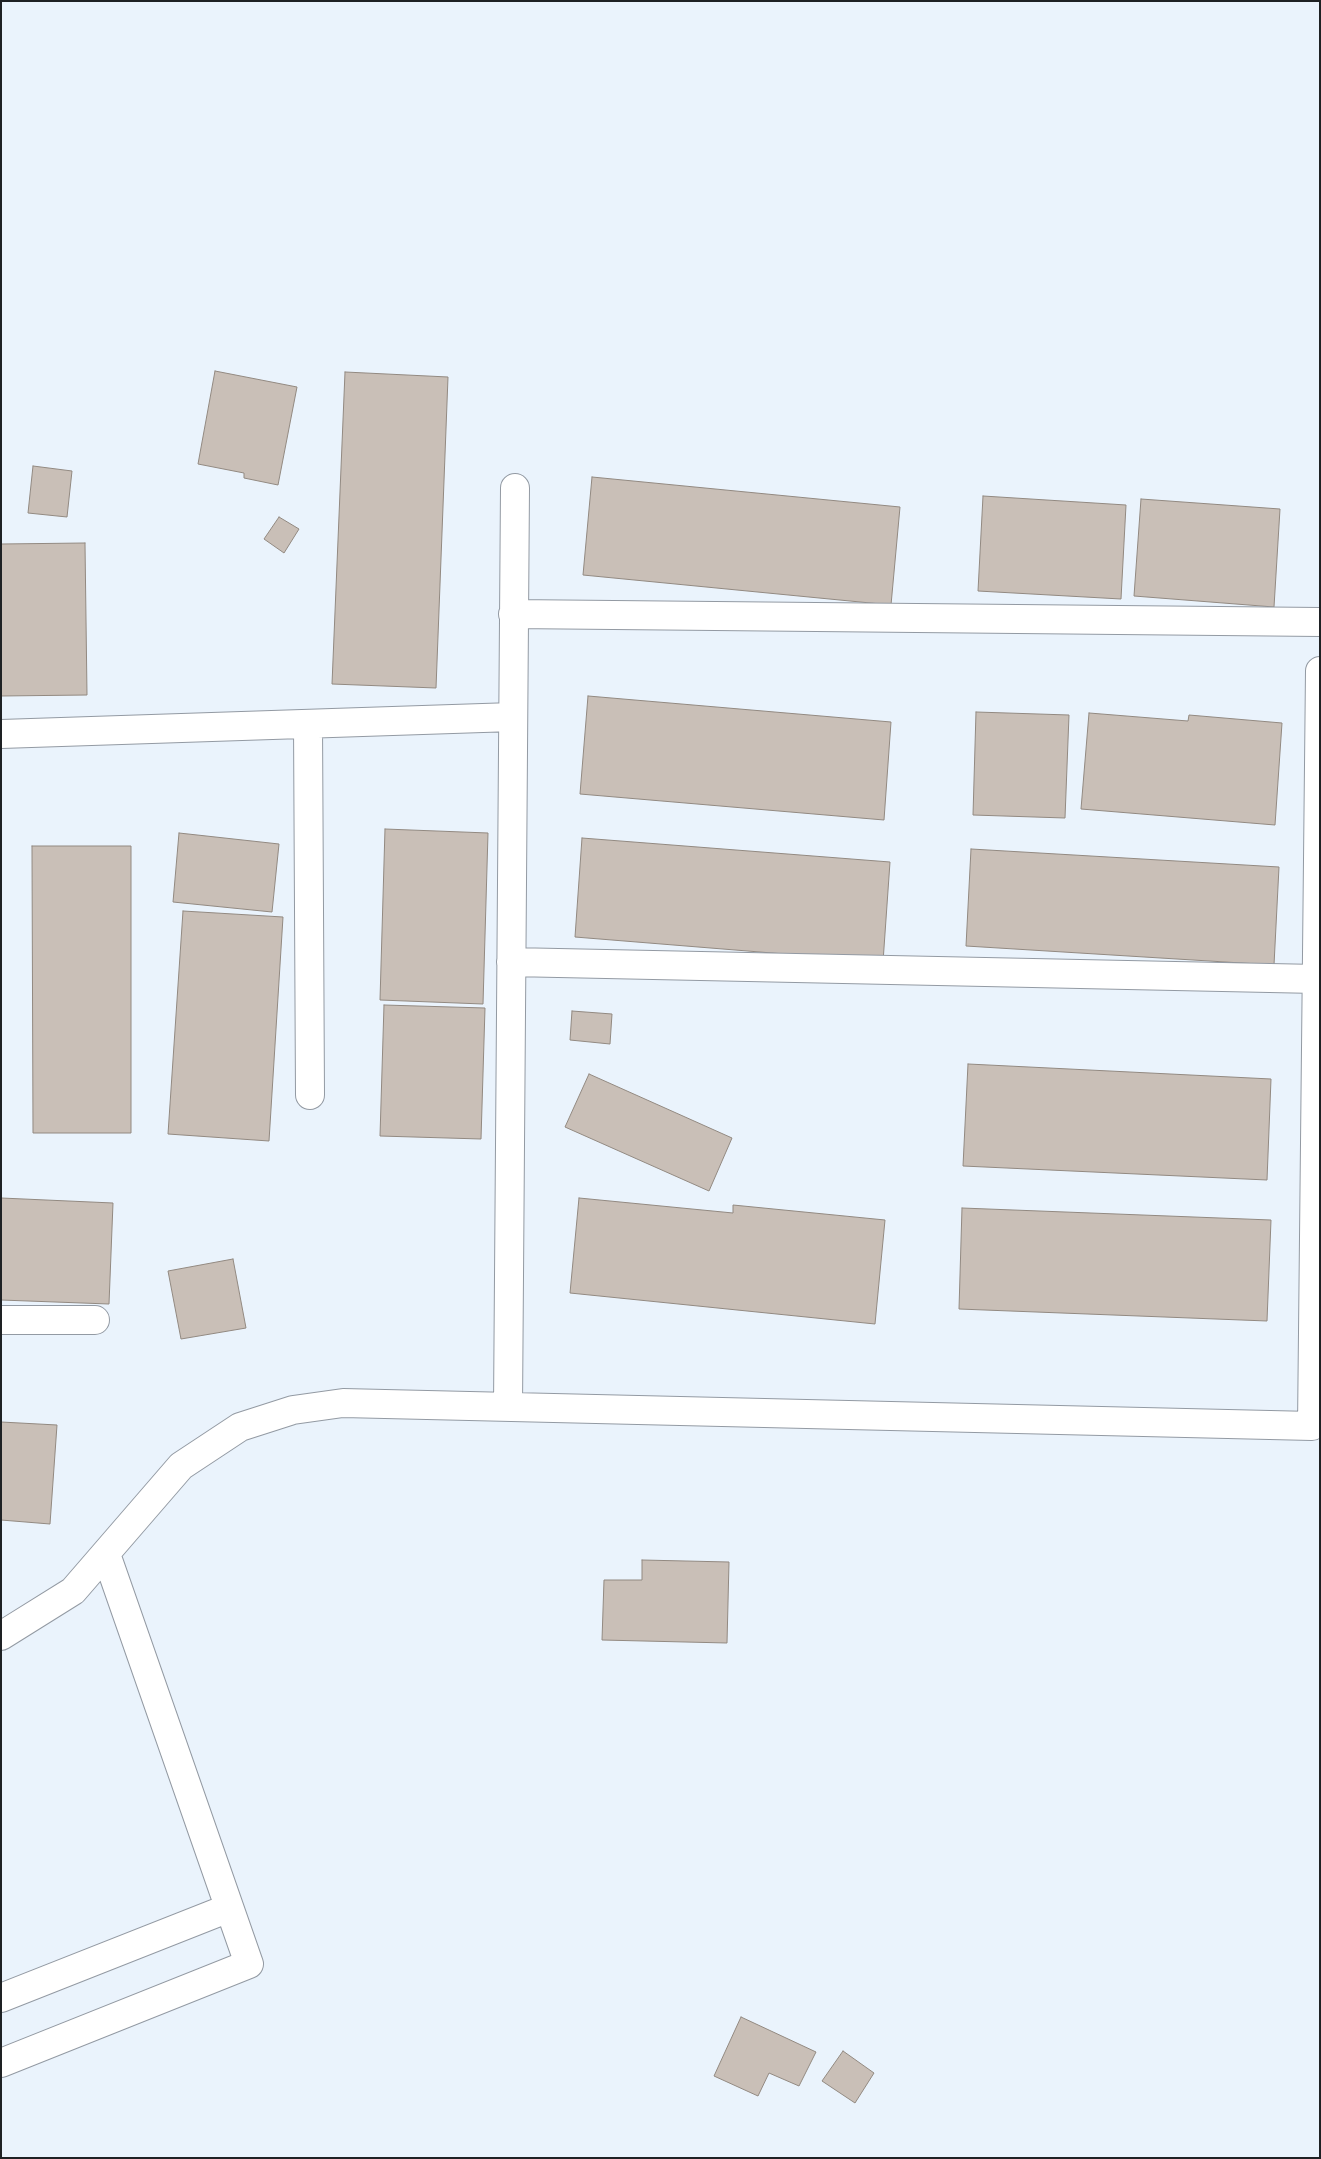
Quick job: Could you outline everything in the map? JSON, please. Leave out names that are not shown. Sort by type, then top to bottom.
[{"type":"street","points":[[508,1407],[515,488]]},
{"type":"street","points":[[513,614],[1320,622]]},
{"type":"street","points":[[1,1636],[73,1591],[181,1466],[240,1427],[293,1410],[343,1403],[1316,1426],[1320,671]]},
{"type":"street","points":[[1,734],[513,717]]},
{"type":"street","points":[[308,724],[310,1095]]},
{"type":"street","points":[[511,962],[1317,979]]},
{"type":"street","points":[[1,1320],[95,1320]]},
{"type":"street","points":[[1,2062],[249,1964],[106,1554]]},
{"type":"street","points":[[1,1998],[229,1908]]},
{"type":"building","points":[[215,371],[297,387],[278,485],[244,478],[244,473],[198,464]]},
{"type":"building","points":[[345,372],[448,377],[436,688],[332,684]]},
{"type":"building","points":[[33,466],[72,471],[67,517],[28,513]]},
{"type":"building","points":[[592,477],[900,507],[891,605],[583,575]]},
{"type":"building","points":[[983,496],[1126,505],[1121,599],[978,591]]},
{"type":"building","points":[[1141,499],[1280,509],[1274,607],[1134,596]]},
{"type":"building","points":[[279,517],[299,529],[284,553],[264,539]]},
{"type":"building","points":[[85,543],[87,695],[1,696],[1,544]]},
{"type":"building","points":[[588,696],[891,722],[884,820],[580,794]]},
{"type":"building","points":[[976,712],[1069,715],[1065,818],[973,815]]},
{"type":"building","points":[[1089,713],[1188,721],[1189,715],[1282,723],[1275,825],[1081,809]]},
{"type":"building","points":[[385,829],[488,833],[483,1004],[380,1000]]},
{"type":"building","points":[[179,833],[279,844],[272,912],[173,902]]},
{"type":"building","points":[[582,838],[890,862],[883,962],[575,937]]},
{"type":"building","points":[[32,846],[131,846],[131,1133],[33,1133]]},
{"type":"building","points":[[971,849],[1279,867],[1274,965],[966,946]]},
{"type":"building","points":[[183,911],[283,917],[269,1141],[168,1134]]},
{"type":"building","points":[[384,1005],[485,1008],[481,1139],[380,1136]]},
{"type":"building","points":[[572,1011],[612,1014],[610,1044],[570,1040]]},
{"type":"building","points":[[968,1064],[1271,1079],[1267,1180],[963,1166]]},
{"type":"building","points":[[589,1074],[732,1138],[709,1191],[565,1127]]},
{"type":"building","points":[[1,1198],[113,1203],[109,1304],[1,1300]]},
{"type":"building","points":[[579,1198],[733,1213],[733,1205],[885,1220],[875,1324],[570,1293]]},
{"type":"building","points":[[962,1208],[1271,1220],[1267,1321],[959,1309]]},
{"type":"building","points":[[233,1259],[246,1328],[181,1339],[168,1271]]},
{"type":"building","points":[[1,1422],[57,1425],[50,1524],[1,1520]]},
{"type":"building","points":[[642,1560],[729,1562],[727,1643],[602,1640],[604,1580],[642,1580]]},
{"type":"building","points":[[741,2017],[816,2052],[799,2086],[769,2073],[758,2096],[714,2076]]},
{"type":"building","points":[[843,2051],[874,2073],[855,2103],[822,2081]]}]
